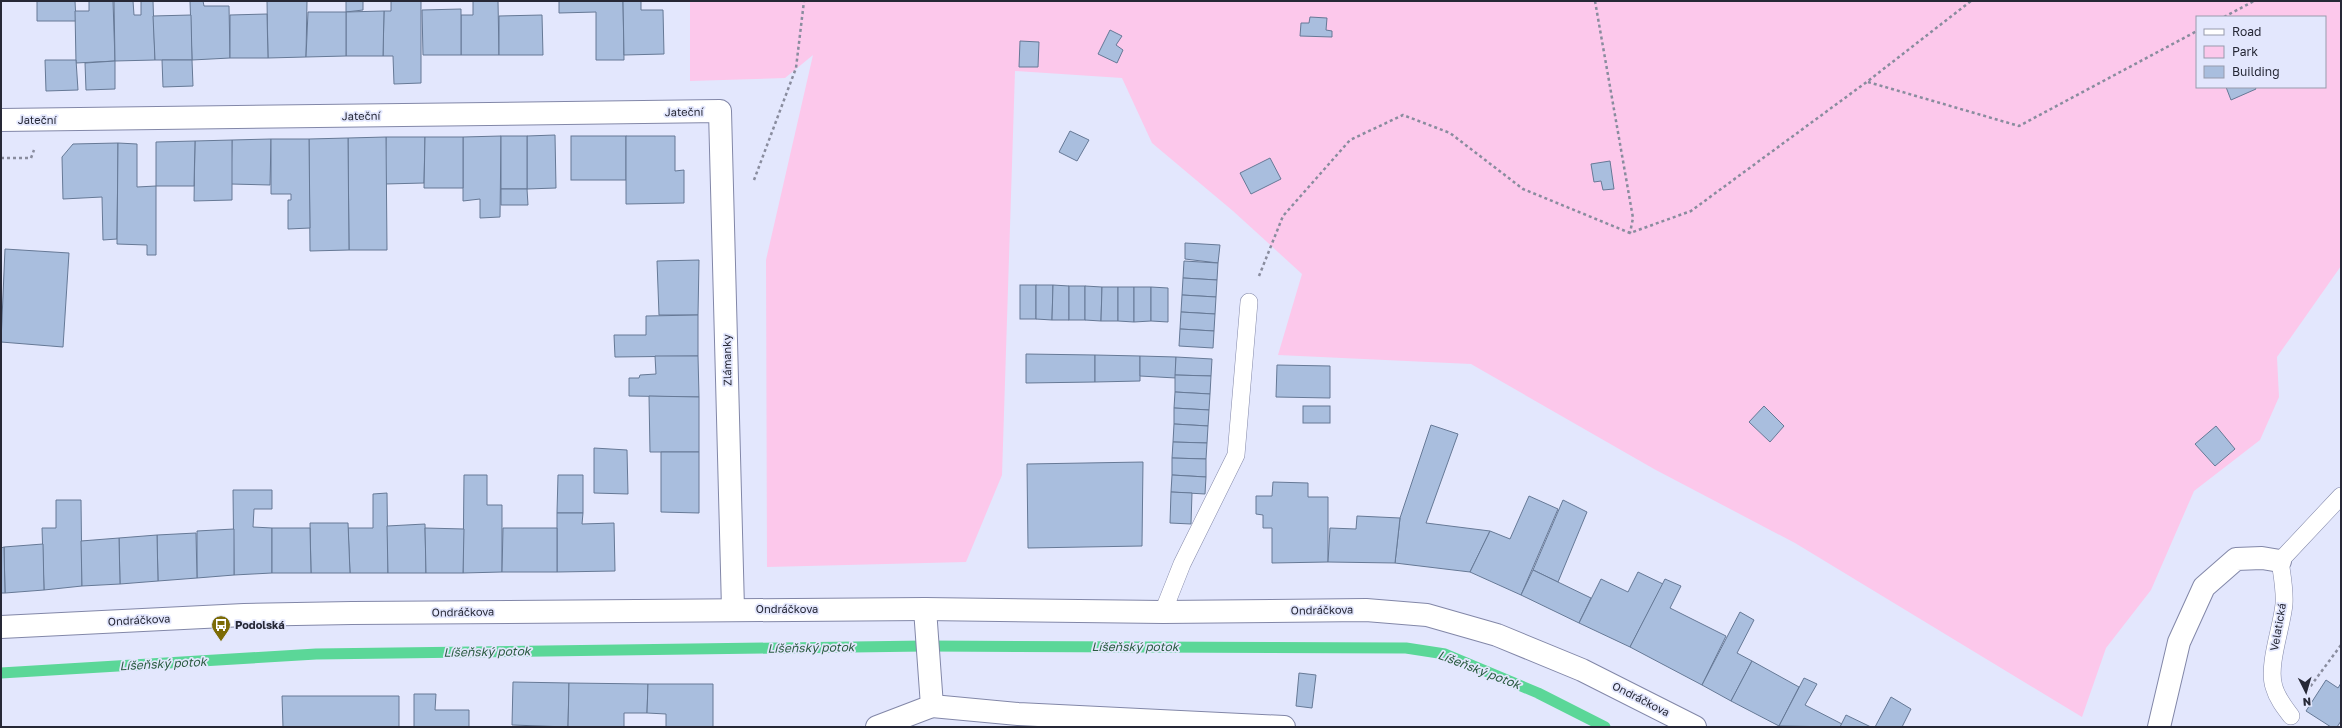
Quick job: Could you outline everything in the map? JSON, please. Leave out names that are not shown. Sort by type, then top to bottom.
[{"type":"street","name":"Jateční","points":[[1,120],[720,111]]},
{"type":"street","name":"Zlámanky","points":[[720,111],[733,610]]},
{"type":"street","points":[[2159,727],[2179,642],[2204,587],[2236,559],[2262,558],[2280,561]]},
{"type":"street","name":"Ondráčkova","points":[[1,627],[244,615],[925,608],[1163,612],[1366,610],[1427,615],[1497,635],[1541,651],[1582,670],[1695,727]]},
{"type":"street","points":[[925,608],[932,706]]},
{"type":"street","points":[[877,727],[932,706],[1018,714],[1284,727]]},
{"type":"lane","points":[[1163,612],[1182,564],[1236,455],[1249,302]]},
{"type":"lane","points":[[2280,561],[2341,496]]},
{"type":"lane","name":"Velatická","points":[[2280,561],[2284,603],[2280,630],[2273,657],[2273,685],[2281,702],[2291,716]]},
{"type":"path","points":[[752,185],[796,68],[804,1]]},
{"type":"path","points":[[1595,1],[1633,218],[1630,233]]},
{"type":"path","points":[[1249,302],[1283,216],[1350,140],[1403,115],[1450,133],[1523,189],[1630,233],[1691,211],[1868,82],[1971,1]]},
{"type":"path","points":[[2226,16],[2254,1]]},
{"type":"path","points":[[1868,82],[2020,126],[2196,32]]},
{"type":"path","points":[[2291,716],[2317,675],[2341,645]]},
{"type":"green space","points":[[690,1],[2341,1],[2341,266],[2277,357],[2279,397],[2260,440],[2194,491],[2151,590],[2106,648],[2082,717],[1795,543],[1654,469],[1471,364],[1278,355],[1302,274],[1233,211],[1152,143],[1122,78],[1015,71],[1002,475],[966,562],[767,567],[766,260],[813,55],[785,78],[690,81]]},
{"type":"building","points":[[37,1],[75,1],[76,21],[37,21]]},
{"type":"building","points":[[89,1],[113,1],[115,61],[76,63],[75,11],[89,11]]},
{"type":"building","points":[[114,1],[133,1],[134,15],[141,15],[141,1],[153,1],[155,60],[115,61]]},
{"type":"building","points":[[190,1],[203,1],[204,6],[229,6],[230,58],[192,60]]},
{"type":"building","points":[[267,1],[307,1],[306,57],[268,58]]},
{"type":"building","points":[[346,1],[363,1],[363,10],[346,12]]},
{"type":"building","points":[[391,1],[421,1],[421,83],[394,84],[393,56],[383,56],[384,11],[391,11]]},
{"type":"building","points":[[473,1],[498,1],[499,55],[461,55],[461,15],[473,15]]},
{"type":"building","points":[[559,1],[623,1],[624,60],[596,60],[596,12],[559,13]]},
{"type":"building","points":[[623,1],[641,1],[641,10],[663,10],[664,54],[624,55]]},
{"type":"building","points":[[461,9],[461,55],[423,55],[422,10]]},
{"type":"building","points":[[384,11],[383,56],[346,56],[346,12]]},
{"type":"building","points":[[308,12],[346,12],[346,56],[306,57]]},
{"type":"building","points":[[267,14],[268,58],[230,58],[230,15]]},
{"type":"building","points":[[191,15],[192,60],[155,60],[153,16]]},
{"type":"building","points":[[542,15],[543,55],[499,55],[499,16]]},
{"type":"building","points":[[1310,17],[1327,18],[1326,30],[1332,31],[1332,37],[1300,36],[1301,23],[1309,23]]},
{"type":"building","points":[[1110,30],[1122,36],[1116,45],[1123,50],[1117,63],[1098,54]]},
{"type":"building","points":[[1020,41],[1039,42],[1038,67],[1019,67]]},
{"type":"building","points":[[45,60],[76,60],[78,90],[46,91]]},
{"type":"building","points":[[162,60],[192,60],[193,86],[163,87]]},
{"type":"building","points":[[115,61],[115,89],[86,90],[85,63]]},
{"type":"building","points":[[2226,88],[2256,89],[2231,100]]},
{"type":"building","points":[[1070,131],[1089,140],[1077,161],[1059,152]]},
{"type":"building","points":[[555,135],[556,188],[527,189],[527,136]]},
{"type":"building","points":[[501,136],[500,217],[480,218],[480,199],[463,201],[463,137]]},
{"type":"building","points":[[501,136],[527,136],[527,189],[501,189]]},
{"type":"building","points":[[571,136],[626,136],[626,180],[571,180]]},
{"type":"building","points":[[626,136],[675,136],[675,171],[684,170],[684,203],[626,204]]},
{"type":"building","points":[[386,137],[425,137],[424,183],[385,184]]},
{"type":"building","points":[[386,137],[387,250],[349,250],[348,138]]},
{"type":"building","points":[[425,137],[463,137],[463,188],[424,188]]},
{"type":"building","points":[[348,138],[349,250],[310,251],[309,139]]},
{"type":"building","points":[[271,139],[270,185],[231,184],[232,140]]},
{"type":"building","points":[[271,139],[309,139],[310,228],[288,229],[288,200],[291,200],[291,194],[271,194]]},
{"type":"building","points":[[232,140],[232,200],[194,201],[195,141]]},
{"type":"building","points":[[195,141],[194,186],[156,186],[156,142]]},
{"type":"building","points":[[118,143],[117,239],[103,240],[102,197],[63,199],[62,157],[73,144]]},
{"type":"building","points":[[118,143],[137,144],[137,187],[156,186],[156,255],[147,255],[147,245],[117,244]]},
{"type":"building","points":[[1270,158],[1281,179],[1251,194],[1240,173]]},
{"type":"building","points":[[1610,161],[1614,189],[1603,190],[1601,181],[1594,182],[1591,164]]},
{"type":"building","points":[[501,189],[527,189],[528,205],[501,205]]},
{"type":"building","points":[[1185,243],[1220,245],[1218,263],[1185,259]]},
{"type":"building","points":[[5,249],[69,253],[63,347],[1,342]]},
{"type":"building","points":[[699,260],[698,315],[659,315],[657,261]]},
{"type":"building","points":[[1184,261],[1218,263],[1217,280],[1183,278]]},
{"type":"building","points":[[1183,278],[1217,280],[1216,297],[1182,295]]},
{"type":"building","points":[[1020,285],[1036,285],[1036,319],[1020,319]]},
{"type":"building","points":[[1036,285],[1053,285],[1052,320],[1036,319]]},
{"type":"building","points":[[1053,285],[1069,286],[1069,320],[1052,320]]},
{"type":"building","points":[[1069,286],[1085,286],[1085,320],[1069,320]]},
{"type":"building","points":[[1085,286],[1102,287],[1101,321],[1085,320]]},
{"type":"building","points":[[1102,287],[1118,287],[1118,321],[1101,321]]},
{"type":"building","points":[[1118,287],[1134,287],[1134,322],[1118,321]]},
{"type":"building","points":[[1134,287],[1151,287],[1151,321],[1134,322]]},
{"type":"building","points":[[1151,287],[1168,288],[1168,322],[1151,321]]},
{"type":"building","points":[[1182,295],[1216,297],[1215,314],[1181,312]]},
{"type":"building","points":[[1181,312],[1215,314],[1214,331],[1180,329]]},
{"type":"building","points":[[698,315],[698,356],[615,357],[614,335],[646,335],[646,316]]},
{"type":"building","points":[[1180,329],[1214,331],[1213,348],[1179,346]]},
{"type":"building","points":[[1026,354],[1095,355],[1095,382],[1026,383]]},
{"type":"building","points":[[1095,355],[1140,356],[1140,381],[1095,382]]},
{"type":"building","points":[[655,356],[698,356],[699,397],[629,396],[629,378],[639,378],[640,375],[656,374]]},
{"type":"building","points":[[1140,356],[1176,357],[1176,378],[1140,376]]},
{"type":"building","points":[[1176,357],[1212,359],[1211,376],[1175,375]]},
{"type":"building","points":[[1277,365],[1330,366],[1330,398],[1276,397]]},
{"type":"building","points":[[1175,375],[1211,376],[1210,394],[1175,392]]},
{"type":"building","points":[[1175,392],[1210,394],[1209,410],[1174,408]]},
{"type":"building","points":[[649,396],[699,397],[699,452],[650,452]]},
{"type":"building","points":[[1303,406],[1330,406],[1330,423],[1303,423]]},
{"type":"building","points":[[1764,406],[1784,426],[1770,442],[1749,422]]},
{"type":"building","points":[[1174,408],[1209,410],[1208,426],[1174,424]]},
{"type":"building","points":[[1174,424],[1208,426],[1207,443],[1173,442]]},
{"type":"building","points":[[1431,425],[1458,434],[1426,523],[1490,531],[1470,572],[1395,563],[1400,518]]},
{"type":"building","points":[[2216,426],[2235,449],[2215,466],[2195,444]]},
{"type":"building","points":[[1173,442],[1207,443],[1206,459],[1172,458]]},
{"type":"building","points":[[594,448],[627,450],[628,494],[594,493]]},
{"type":"building","points":[[661,452],[699,452],[699,513],[661,512]]},
{"type":"building","points":[[1172,458],[1206,459],[1206,477],[1172,475]]},
{"type":"building","points":[[1143,462],[1142,546],[1028,548],[1027,464]]},
{"type":"building","points":[[464,475],[487,475],[487,505],[502,505],[502,572],[463,573]]},
{"type":"building","points":[[558,475],[583,475],[583,513],[557,513]]},
{"type":"building","points":[[1172,475],[1206,477],[1205,494],[1171,492]]},
{"type":"building","points":[[1273,482],[1308,483],[1308,497],[1328,497],[1328,562],[1272,563],[1272,528],[1263,528],[1263,515],[1256,514],[1256,496],[1272,496]]},
{"type":"building","points":[[233,490],[272,490],[272,509],[254,509],[253,527],[272,528],[272,573],[234,575]]},
{"type":"building","points":[[1171,492],[1192,493],[1191,524],[1170,523]]},
{"type":"building","points":[[387,493],[388,573],[350,573],[348,528],[373,528],[373,494]]},
{"type":"building","points":[[1529,496],[1558,509],[1521,595],[1470,572],[1490,531],[1510,539]]},
{"type":"building","points":[[56,500],[81,500],[82,586],[44,590],[42,528],[56,528]]},
{"type":"building","points":[[1563,500],[1587,512],[1558,582],[1533,570]]},
{"type":"building","points":[[557,513],[583,513],[582,524],[614,523],[615,571],[557,572]]},
{"type":"building","points":[[1357,516],[1400,518],[1395,563],[1328,562],[1330,528],[1356,529]]},
{"type":"building","points":[[310,523],[348,523],[350,573],[311,573]]},
{"type":"building","points":[[425,524],[426,573],[388,573],[387,526]]},
{"type":"building","points":[[272,528],[310,528],[311,573],[272,573]]},
{"type":"building","points":[[425,528],[464,529],[463,573],[426,573]]},
{"type":"building","points":[[503,528],[557,528],[557,572],[502,572]]},
{"type":"building","points":[[234,529],[234,575],[197,578],[197,531]]},
{"type":"building","points":[[196,533],[197,578],[158,581],[157,535]]},
{"type":"building","points":[[157,535],[158,581],[120,584],[119,538]]},
{"type":"building","points":[[119,538],[120,584],[82,586],[81,541]]},
{"type":"building","points":[[43,544],[44,590],[5,593],[4,547]]},
{"type":"building","points":[[4,547],[5,593],[1,593],[1,548]]},
{"type":"building","points":[[1533,570],[1591,598],[1579,623],[1521,595]]},
{"type":"building","points":[[1638,572],[1663,584],[1630,647],[1579,623],[1601,579],[1628,592]]},
{"type":"building","points":[[1665,579],[1681,586],[1670,608],[1726,636],[1702,685],[1630,647]]},
{"type":"building","points":[[1740,612],[1754,620],[1737,653],[1752,661],[1731,701],[1702,685]]},
{"type":"building","points":[[1752,661],[1799,687],[1779,726],[1731,701]]},
{"type":"building","points":[[1299,673],[1316,675],[1312,708],[1296,706]]},
{"type":"building","points":[[1804,678],[1817,684],[1805,705],[1842,724],[1840,727],[1779,726]]},
{"type":"building","points":[[2326,680],[2338,688],[2341,683],[2341,721],[2337,727],[2331,727],[2306,711]]},
{"type":"building","points":[[513,682],[569,683],[568,727],[512,725]]},
{"type":"building","points":[[569,683],[648,684],[647,713],[624,713],[624,727],[568,727]]},
{"type":"building","points":[[648,684],[713,684],[713,727],[666,727],[666,714],[647,713]]},
{"type":"building","points":[[414,694],[436,694],[435,710],[469,710],[469,727],[414,727]]},
{"type":"building","points":[[282,696],[399,696],[399,727],[283,727]]},
{"type":"building","points":[[1891,697],[1911,709],[1902,727],[1875,727]]},
{"type":"building","points":[[1846,715],[1871,727],[1840,727]]},
{"type":"waterway","name":"Líšeňský potok","points":[[1,673],[316,654],[925,646],[1406,648],[1445,654],[1538,693],[1605,727]]},
{"type":"place","name":"Podolská","points":[[221,642]]}]
